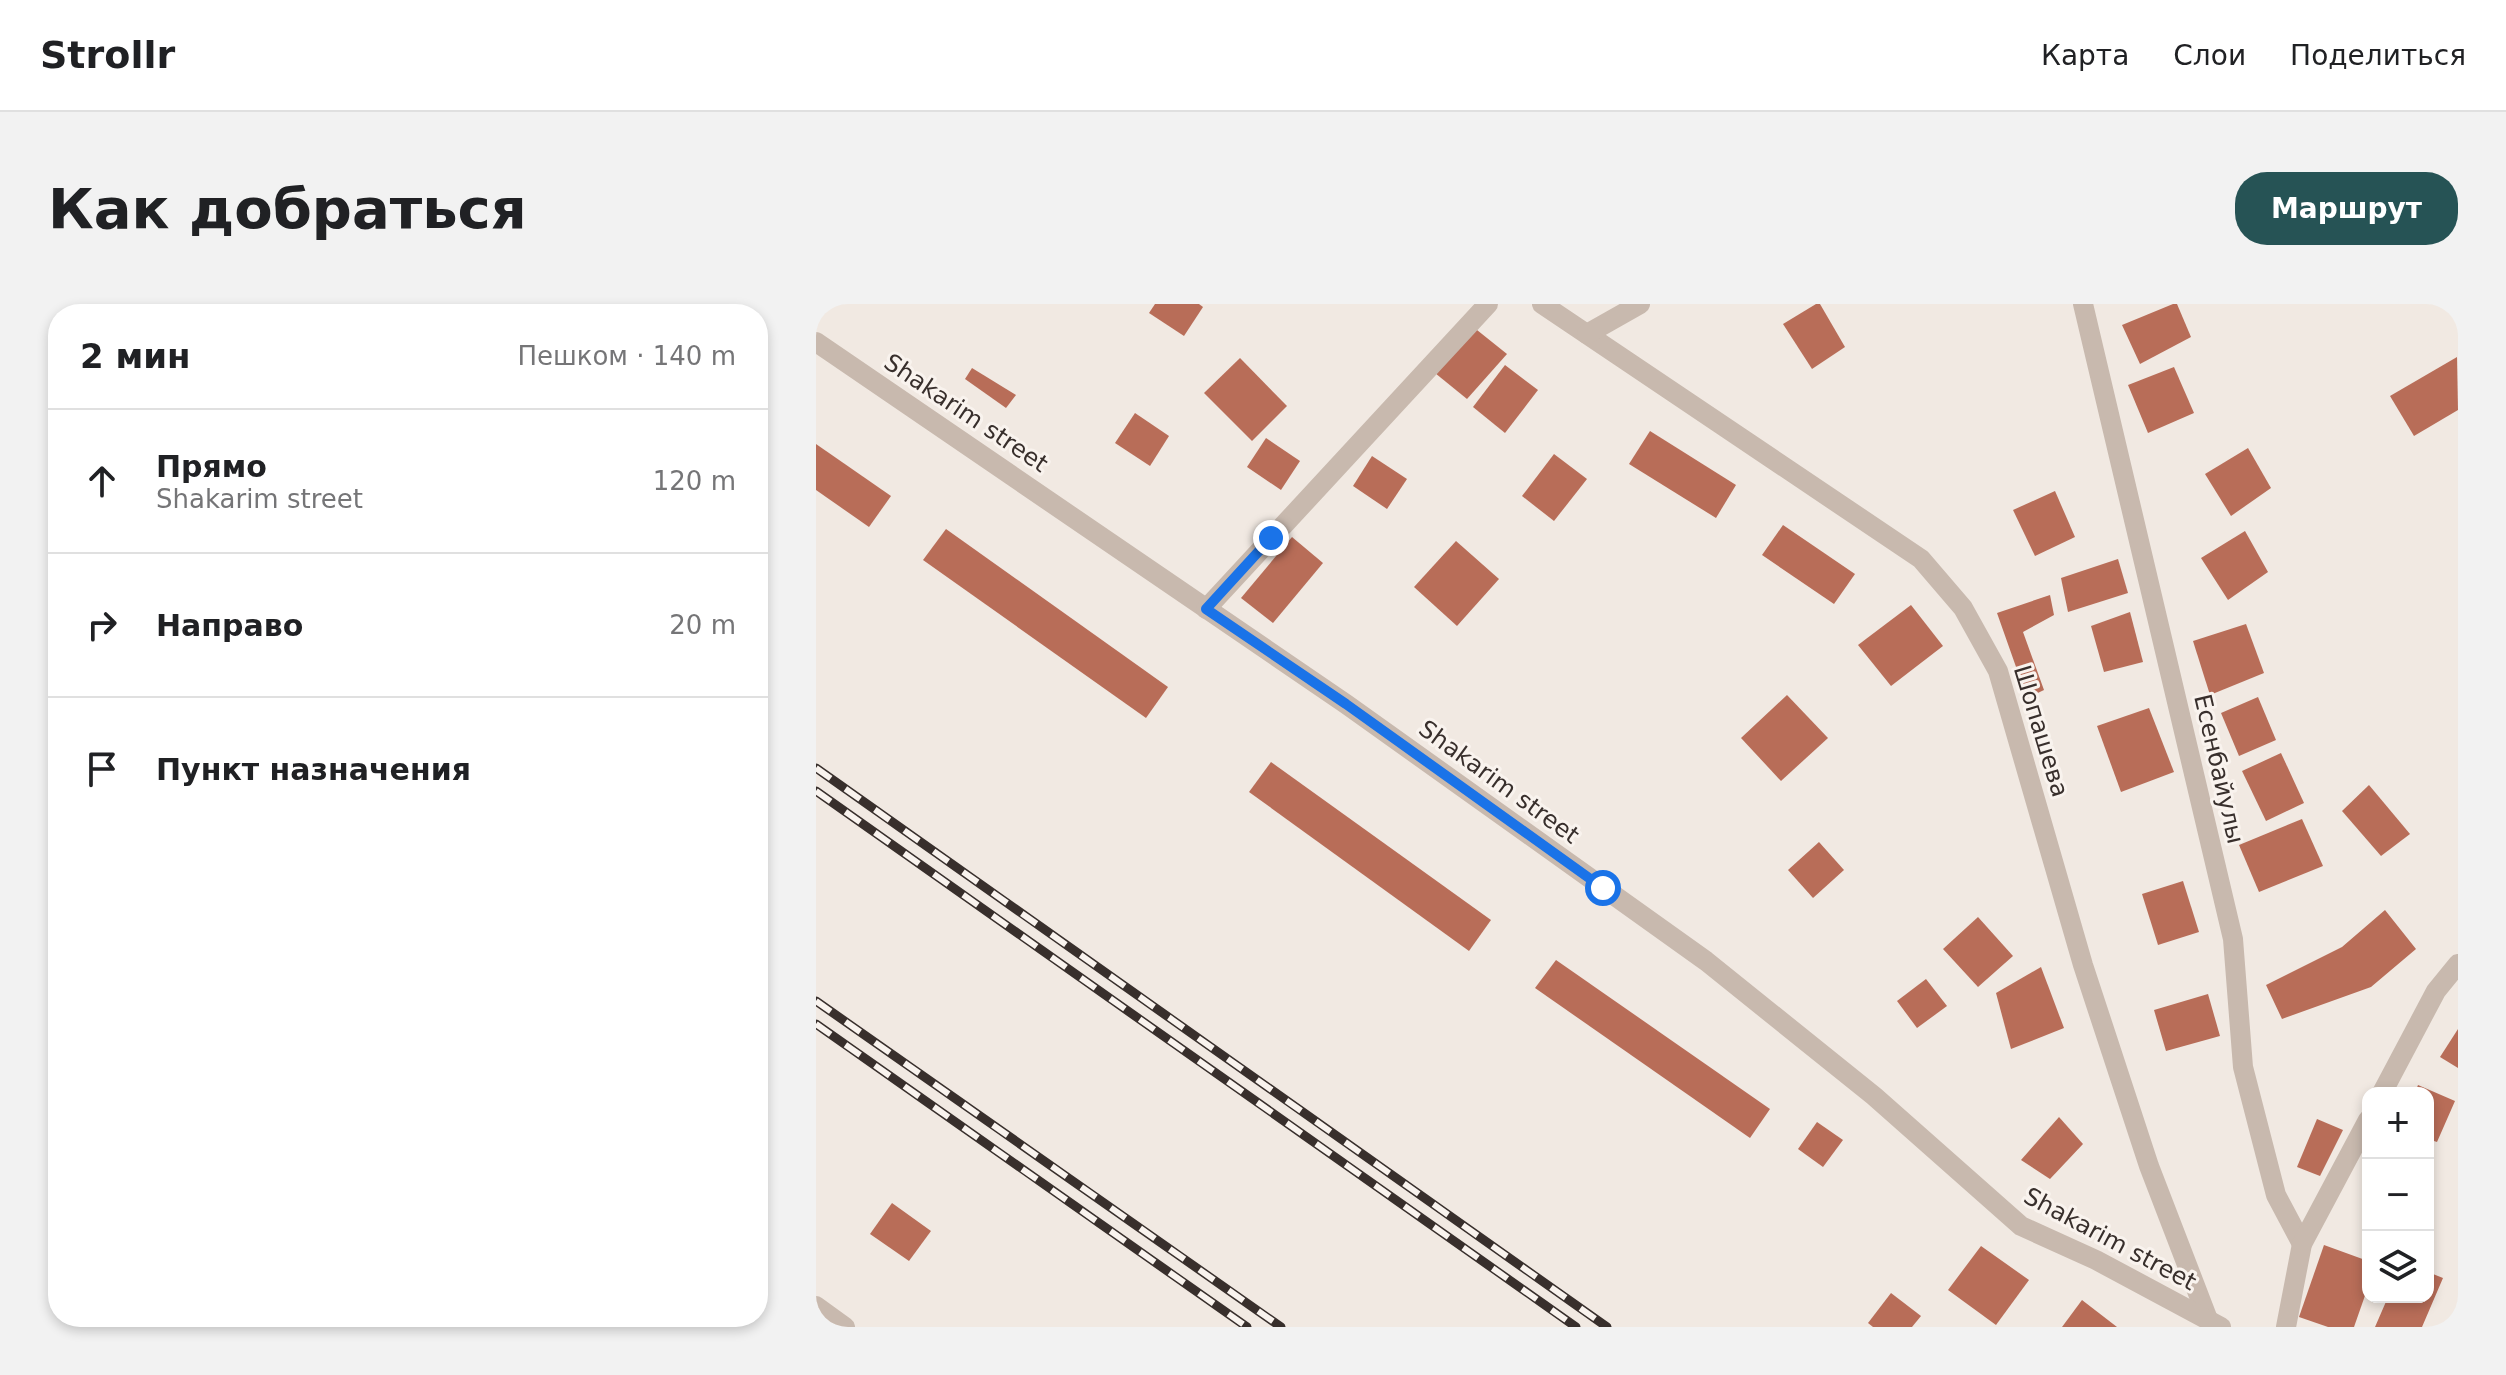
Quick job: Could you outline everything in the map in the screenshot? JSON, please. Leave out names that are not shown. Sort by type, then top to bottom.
[{"type":"street","points":[[1206,609],[1488,304]]},
{"type":"street","name":"Шопашева","points":[[1542,304],[1921,559],[1963,608],[1998,671],[2088,979],[2149,1166],[2215,1324]]},
{"type":"street","points":[[1587,334],[1640,304]]},
{"type":"street","name":"Есенбайулы","points":[[2083,304],[2233,939],[2243,1067],[2276,1195],[2302,1244]]},
{"type":"street","name":"Shakarim street","points":[[816,342],[1346,704],[1706,961],[1874,1096],[2021,1226],[2096,1260],[2215,1324]]},
{"type":"street","points":[[2385,1087],[2436,991],[2458,964]]},
{"type":"street","points":[[2286,1327],[2302,1244],[2362,1131]]},
{"type":"street","points":[[816,1306],[845,1327]]},
{"type":"building","points":[[1155,304],[1199,304],[1203,307],[1184,336],[1149,313]]},
{"type":"building","points":[[1820,304],[1845,347],[1812,369],[1783,324]]},
{"type":"building","points":[[2177,304],[2191,337],[2140,364],[2122,325]]},
{"type":"building","points":[[1472,326],[1507,354],[1467,399],[1435,373]]},
{"type":"building","points":[[2457,357],[2458,410],[2414,436],[2390,396]]},
{"type":"building","points":[[1240,358],[1287,406],[1252,441],[1204,393]]},
{"type":"building","points":[[1505,365],[1538,390],[1505,433],[1473,407]]},
{"type":"building","points":[[2174,367],[2194,413],[2148,433],[2128,385]]},
{"type":"building","points":[[972,368],[1016,395],[1006,408],[965,379]]},
{"type":"building","points":[[1135,413],[1169,436],[1150,466],[1115,443]]},
{"type":"building","points":[[1650,431],[1736,485],[1716,518],[1629,464]]},
{"type":"building","points":[[1266,438],[1300,461],[1281,490],[1247,467]]},
{"type":"building","points":[[816,444],[891,496],[869,527],[816,490]]},
{"type":"building","points":[[2248,448],[2271,488],[2231,516],[2205,474]]},
{"type":"building","points":[[1554,454],[1587,479],[1554,521],[1522,496]]},
{"type":"building","points":[[1372,456],[1407,479],[1387,509],[1353,486]]},
{"type":"building","points":[[2055,491],[2075,537],[2035,556],[2013,510]]},
{"type":"building","points":[[1783,525],[1855,574],[1834,604],[1762,555]]},
{"type":"building","points":[[946,529],[1168,687],[1146,718],[923,560]]},
{"type":"building","points":[[2245,531],[2268,572],[2228,600],[2201,558]]},
{"type":"building","points":[[1292,537],[1323,563],[1273,623],[1241,598]]},
{"type":"building","points":[[1456,541],[1499,579],[1457,626],[1414,587]]},
{"type":"building","points":[[2118,559],[2128,593],[2068,612],[2061,578]]},
{"type":"building","points":[[2050,595],[2054,615],[2023,632],[2044,690],[2027,698],[1997,613]]},
{"type":"building","points":[[1911,605],[1943,646],[1891,686],[1858,645]]},
{"type":"building","points":[[2130,612],[2143,662],[2104,672],[2091,626]]},
{"type":"building","points":[[2246,624],[2264,673],[2210,695],[2193,641]]},
{"type":"building","points":[[1787,695],[1828,738],[1781,781],[1741,738]]},
{"type":"building","points":[[2258,697],[2276,740],[2239,756],[2221,713]]},
{"type":"building","points":[[2149,708],[2174,772],[2121,792],[2097,726]]},
{"type":"building","points":[[2281,753],[2304,803],[2266,821],[2242,771]]},
{"type":"building","points":[[1271,762],[1491,920],[1469,951],[1249,792]]},
{"type":"building","points":[[2369,785],[2410,834],[2381,856],[2342,811]]},
{"type":"building","points":[[2302,819],[2323,866],[2259,892],[2239,845]]},
{"type":"building","points":[[1819,842],[1844,870],[1813,898],[1788,870]]},
{"type":"building","points":[[2183,881],[2199,932],[2158,945],[2142,894]]},
{"type":"building","points":[[2385,910],[2416,949],[2371,987],[2282,1019],[2266,985],[2342,947]]},
{"type":"building","points":[[1978,917],[2013,956],[1978,987],[1943,949]]},
{"type":"building","points":[[1556,960],[1770,1109],[1750,1138],[1535,988]]},
{"type":"building","points":[[2041,967],[2064,1028],[2011,1049],[1996,993]]},
{"type":"building","points":[[1926,979],[1947,1006],[1917,1028],[1897,1001]]},
{"type":"building","points":[[2208,994],[2220,1036],[2166,1051],[2154,1010]]},
{"type":"building","points":[[2458,1029],[2458,1068],[2440,1057]]},
{"type":"building","points":[[2434,1092],[2455,1101],[2437,1142],[2434,1141]]},
{"type":"building","points":[[2059,1117],[2083,1144],[2050,1179],[2021,1160]]},
{"type":"building","points":[[2317,1119],[2343,1130],[2320,1176],[2297,1167]]},
{"type":"building","points":[[1817,1122],[1843,1140],[1823,1167],[1798,1149]]},
{"type":"building","points":[[892,1203],[931,1231],[909,1261],[870,1234]]},
{"type":"building","points":[[2324,1245],[2362,1259],[2362,1303],[2354,1327],[2328,1327],[2299,1317]]},
{"type":"building","points":[[1981,1246],[2029,1280],[1996,1325],[1948,1290]]},
{"type":"building","points":[[2434,1274],[2443,1278],[2434,1299]]},
{"type":"building","points":[[1891,1293],[1921,1316],[1912,1327],[1873,1327],[1868,1323]]},
{"type":"building","points":[[2082,1300],[2117,1327],[2062,1327]]},
{"type":"building","points":[[2385,1303],[2432,1303],[2422,1327],[2375,1327]]},
{"type":"railway","points":[[816,768],[1607,1327]]},
{"type":"railway","points":[[816,791],[1576,1327]]},
{"type":"railway","points":[[816,1001],[1281,1327]]},
{"type":"railway","points":[[816,1024],[1247,1327]]},
{"type":"route","points":[[1271,538],[1206,609],[1346,704],[1603,888]]}]
